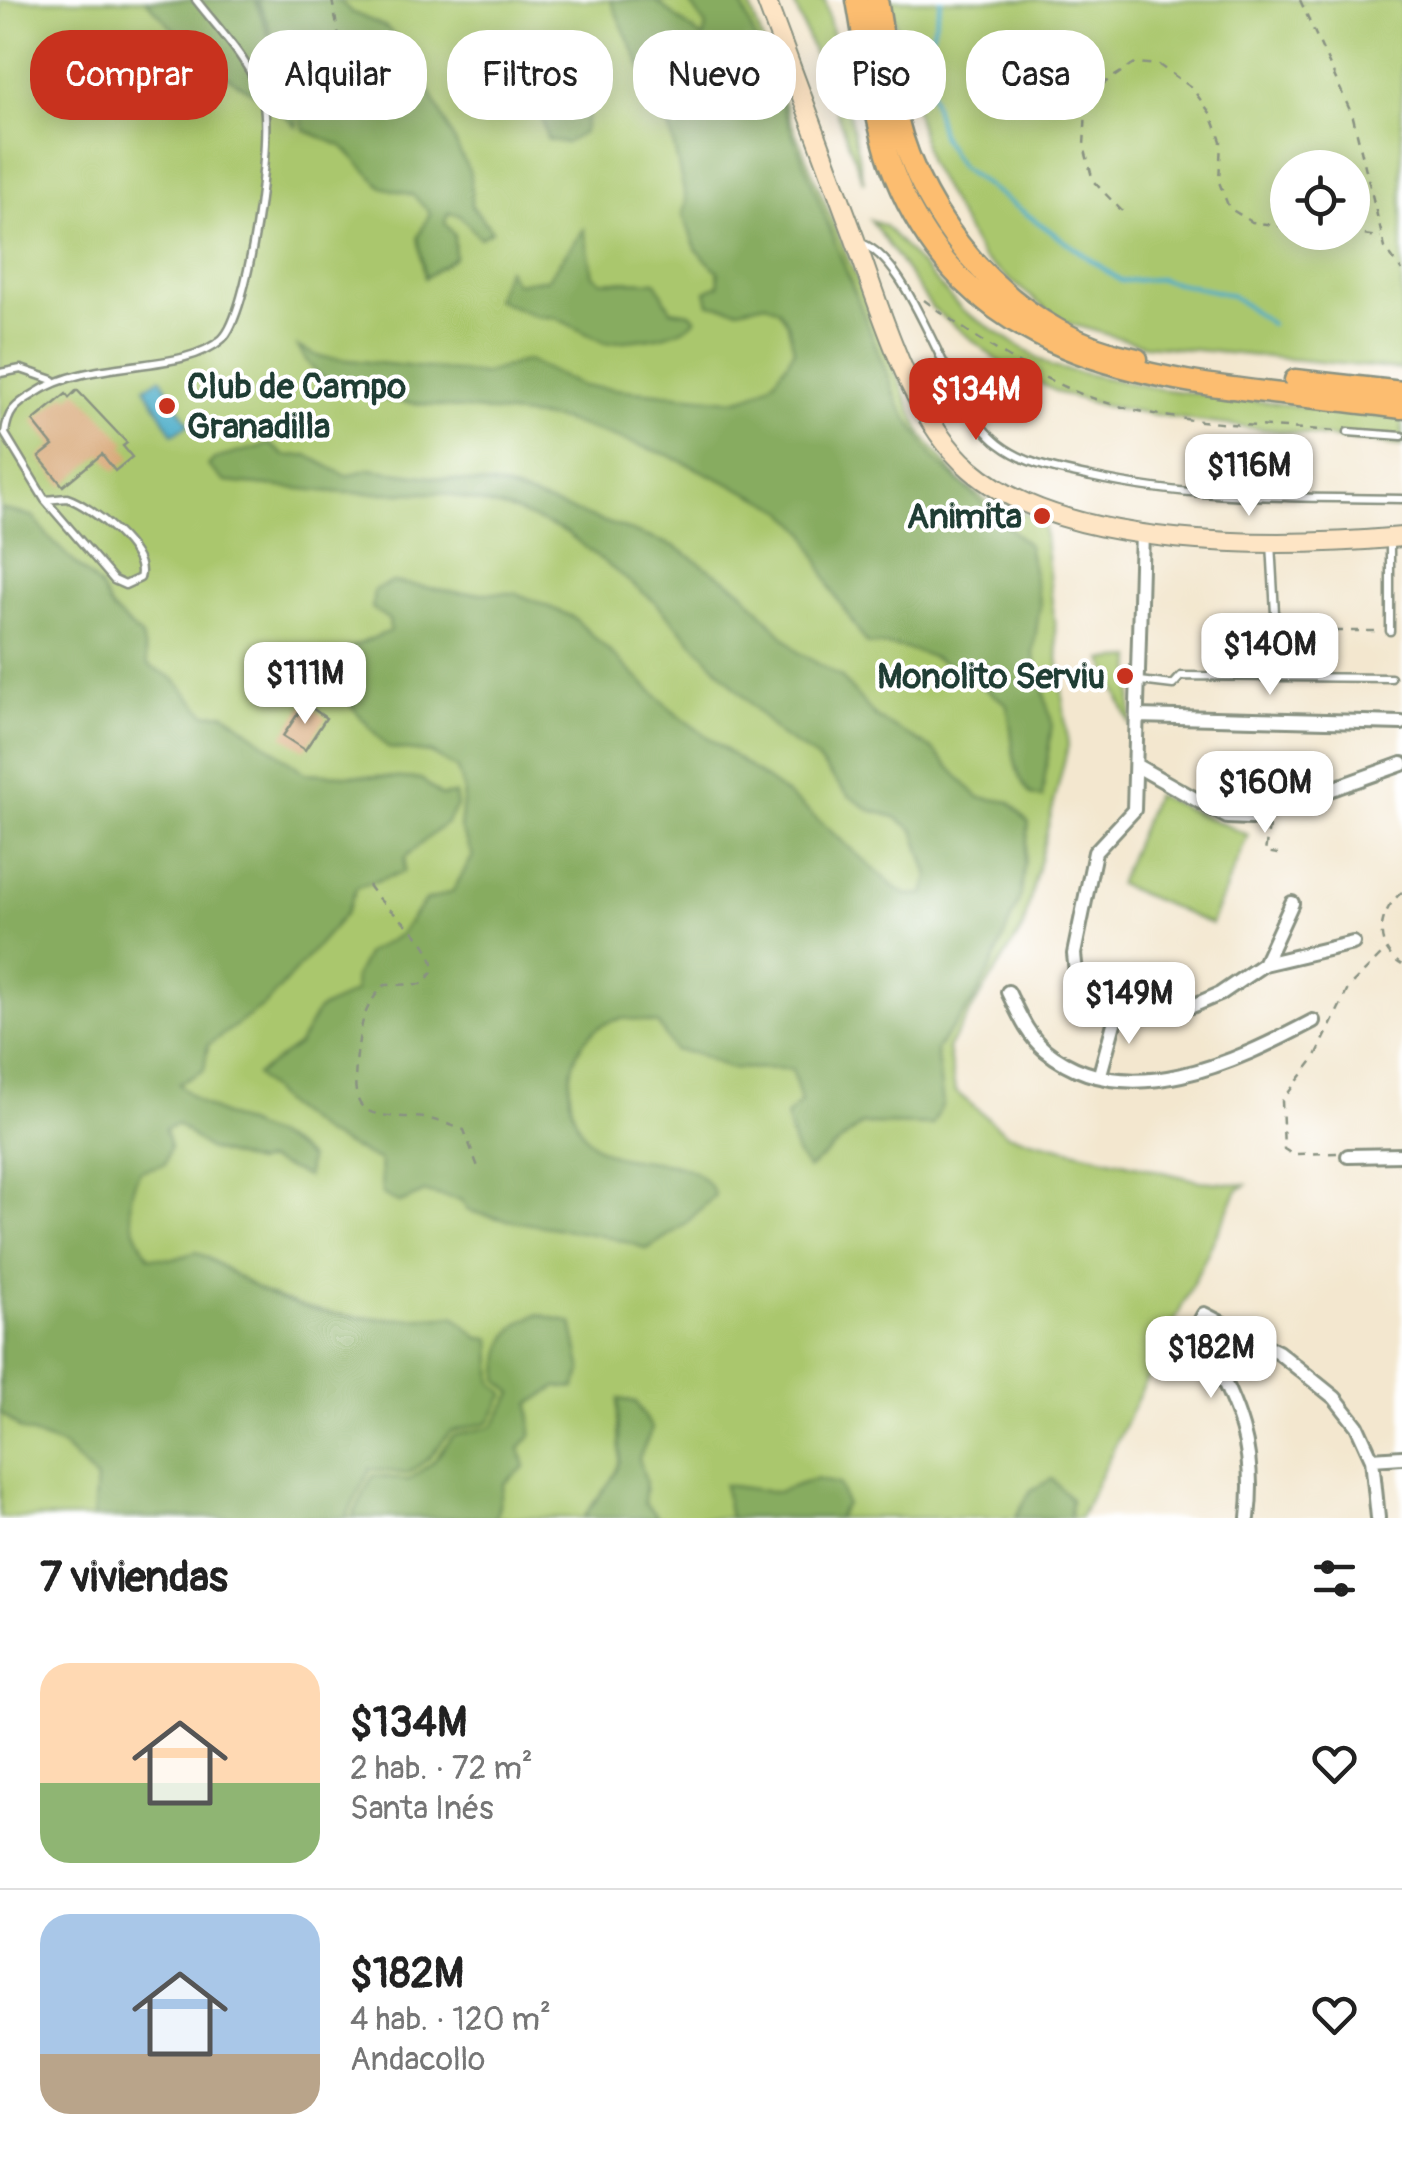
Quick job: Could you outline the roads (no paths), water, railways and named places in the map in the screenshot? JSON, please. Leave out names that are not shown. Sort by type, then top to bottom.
[{"type":"main road","points":[[766,0],[856,242],[929,418],[958,458],[996,488],[1025,502],[1142,532],[1209,542],[1396,538]]},
{"type":"main road","points":[[857,0],[878,118],[901,189],[939,252],[996,308],[1040,338],[1114,368],[1402,408]]},
{"type":"main road","points":[[878,0],[896,111],[920,181],[959,244],[1021,304],[1074,337],[1120,356],[1402,392]]},
{"type":"street","points":[[1142,532],[1134,810],[1095,852],[1074,954],[1076,974],[1084,989],[1118,1008],[1158,1012],[1192,1006],[1220,994],[1264,964],[1353,943]]},
{"type":"street","points":[[1137,716],[1402,723]]},
{"type":"street","points":[[1137,766],[1227,817],[1251,818],[1402,764]]},
{"type":"street","points":[[1264,964],[1292,903]]},
{"type":"street","points":[[1008,992],[1025,1027],[1044,1050],[1100,1074],[1177,1078],[1206,1072],[1313,1021]]},
{"type":"street","points":[[1100,1074],[1118,1008]]},
{"type":"street","points":[[1348,1156],[1402,1155]]},
{"type":"street","points":[[1248,1518],[1248,1439],[1238,1405],[1197,1327],[1204,1314],[1303,1370],[1335,1398],[1358,1426],[1372,1459],[1378,1518]]},
{"type":"street","points":[[1372,1459],[1402,1457]]},
{"type":"lane","points":[[45,500],[68,498],[92,510],[133,549],[142,567],[140,578],[125,585],[114,580],[45,500],[5,434],[14,406],[52,380],[114,365],[193,354],[220,340],[236,311],[264,174],[267,127],[258,85],[247,65],[196,0]]},
{"type":"lane","points":[[856,242],[882,254],[960,401],[999,444],[1039,466],[1144,489],[1246,500],[1402,500]]},
{"type":"lane","points":[[0,373],[21,369],[52,380]]},
{"type":"lane","points":[[1348,432],[1402,436]]},
{"type":"lane","points":[[1390,631],[1396,538]]},
{"type":"lane","points":[[1272,543],[1276,631]]},
{"type":"lane","points":[[1140,681],[1174,685],[1180,676],[1391,678]]},
{"type":"water","name":"Club de Campo Granadilla","points":[[161,378],[189,424],[173,434],[145,387]]},
{"type":"waterway","points":[[941,0],[924,65],[942,138],[960,167],[1121,281],[1160,279],[1231,295],[1271,324]]},
{"type":"place","name":"Club de Campo Granadilla","points":[[167,406]]},
{"type":"place","name":"Animita","points":[[1042,516]]},
{"type":"place","name":"Monolito Serviu","points":[[1125,676]]}]
